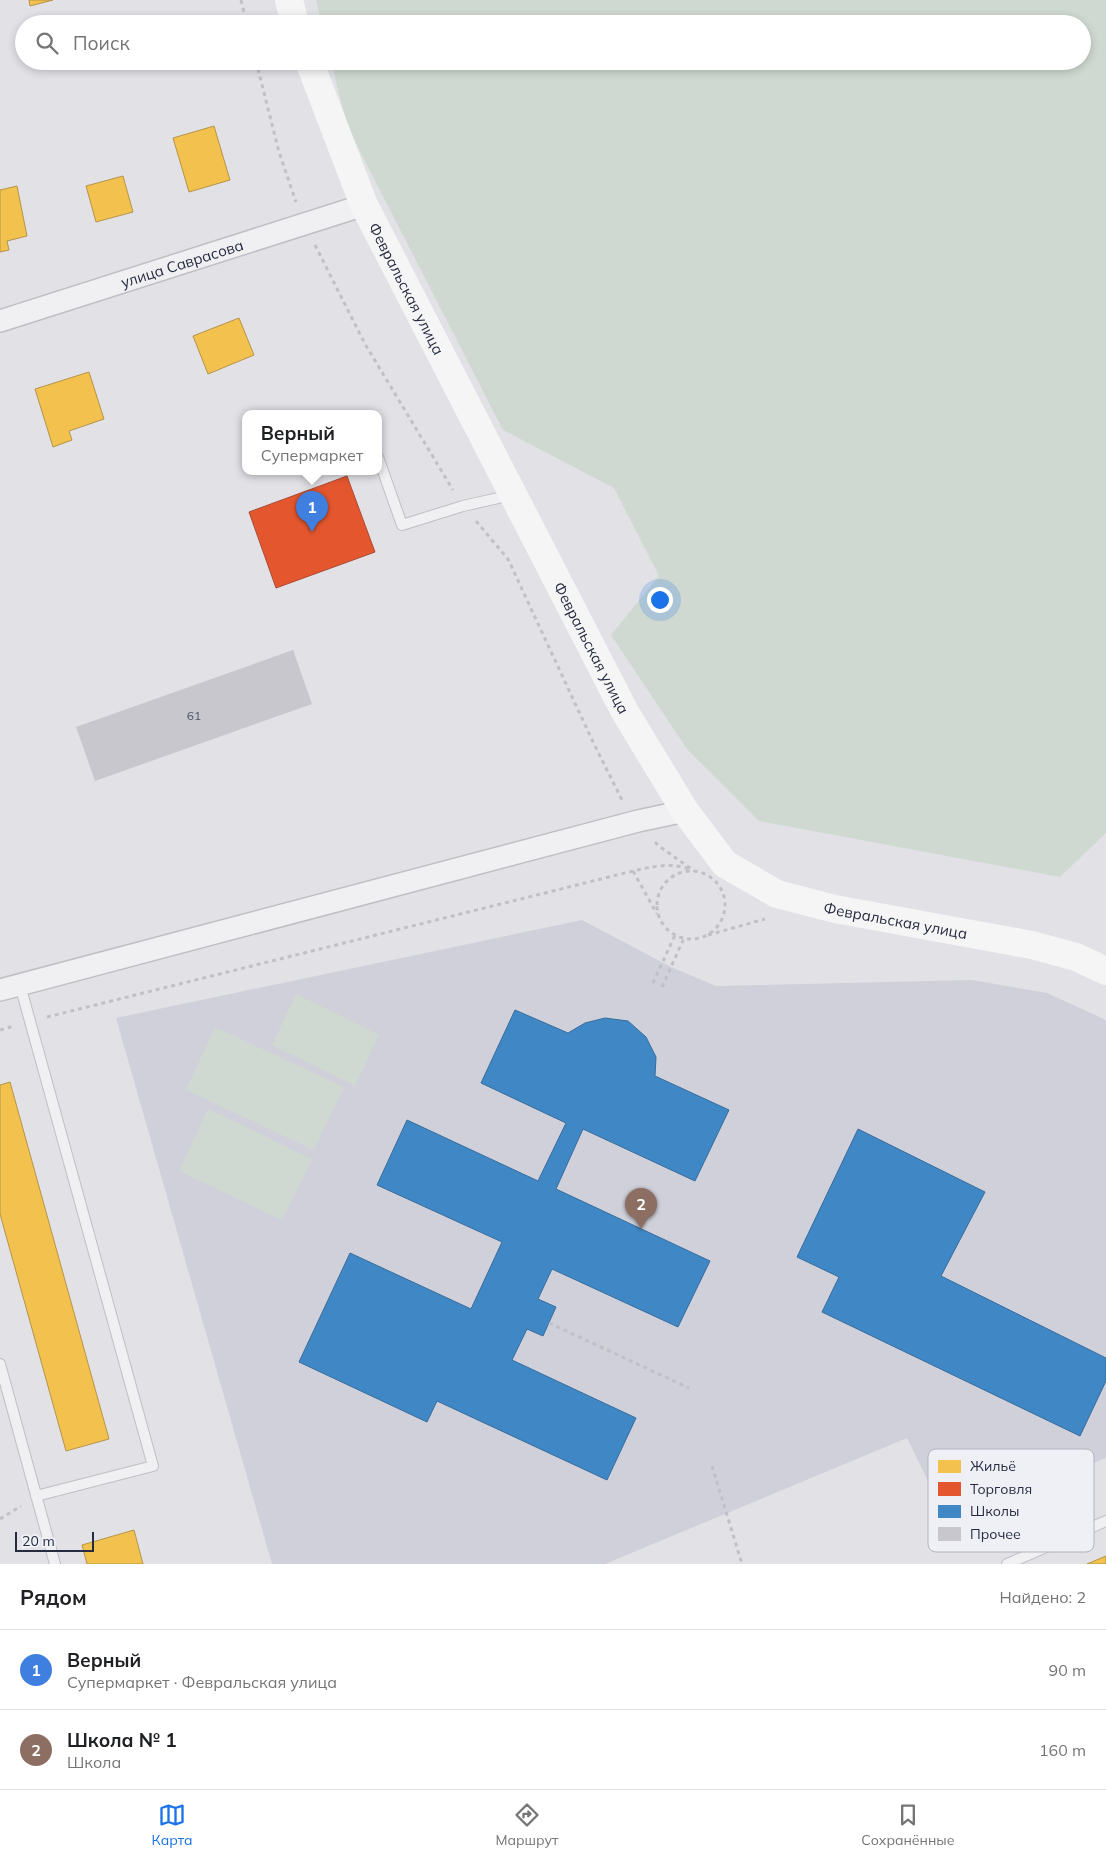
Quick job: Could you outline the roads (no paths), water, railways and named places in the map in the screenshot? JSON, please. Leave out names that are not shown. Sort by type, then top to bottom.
[{"type":"main road","points":[[289,0],[293,15]]},
{"type":"main road","name":"Февральская улица","points":[[312,70],[364,205],[625,712],[685,811],[725,864],[777,894],[835,909],[1032,944],[1076,957],[1106,971]]},
{"type":"street","name":"улица Саврасова","points":[[0,321],[364,205]]},
{"type":"street","points":[[10,988],[638,821],[685,811]]},
{"type":"lane","points":[[382,468],[402,525],[463,506],[513,495]]},
{"type":"lane","points":[[10,988],[30,1022],[153,1466],[36,1496]]},
{"type":"lane","points":[[0,1364],[55,1564]]},
{"type":"lane","points":[[1094,1526],[1106,1521]]},
{"type":"lane","points":[[1007,1564],[1035,1552]]},
{"type":"place","name":"Верный","points":[[312,532]]},
{"type":"place","name":"Школа № 1","points":[[641,1229]]}]
